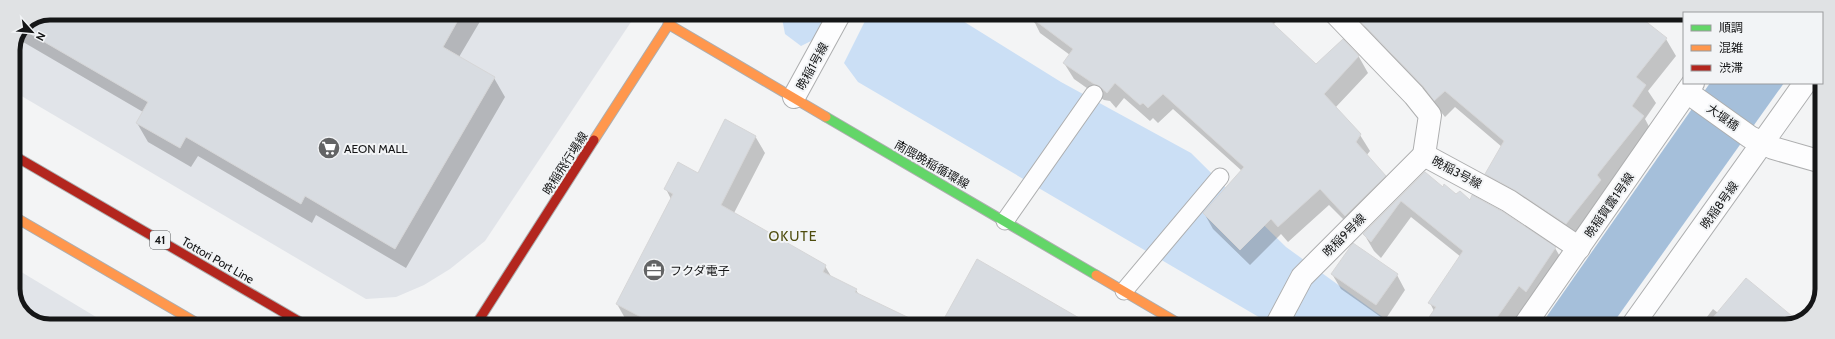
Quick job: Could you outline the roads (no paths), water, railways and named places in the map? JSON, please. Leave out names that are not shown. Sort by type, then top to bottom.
[{"type":"street","name":"晩稲飛行場線","points":[[479,319],[671,20]]},
{"type":"street","name":"晩稲1号線","points":[[794,97],[836,20]]},
{"type":"street","name":"晩稲3号線","points":[[1342,20],[1414,95],[1430,116],[1424,155],[1509,201],[1579,248]]},
{"type":"street","name":"南隈晩稲循環線","points":[[668,24],[1171,319]]},
{"type":"street","name":"晩稲8号線","points":[[1637,319],[1757,140],[1804,84]]},
{"type":"street","name":"大堰橋","points":[[1692,91],[1757,140],[1773,148],[1815,160]]},
{"type":"street","name":"晩稲賀露1号線","points":[[1529,319],[1692,91]]},
{"type":"street","name":"晩稲9号線","points":[[1280,319],[1302,277],[1424,155]]},
{"type":"street","name":"Tottori Port Line","points":[[20,159],[295,319]]},
{"type":"street","points":[[20,220],[190,319]]},
{"type":"lane","points":[[1005,221],[1094,94]]},
{"type":"lane","points":[[1124,291],[1220,177]]},
{"type":"place","name":"AEON MALL","points":[[329,148]]},
{"type":"place","name":"フクダ電子","points":[[654,270]]},
{"type":"district","name":"OKUTE","points":[[793,236]]}]
